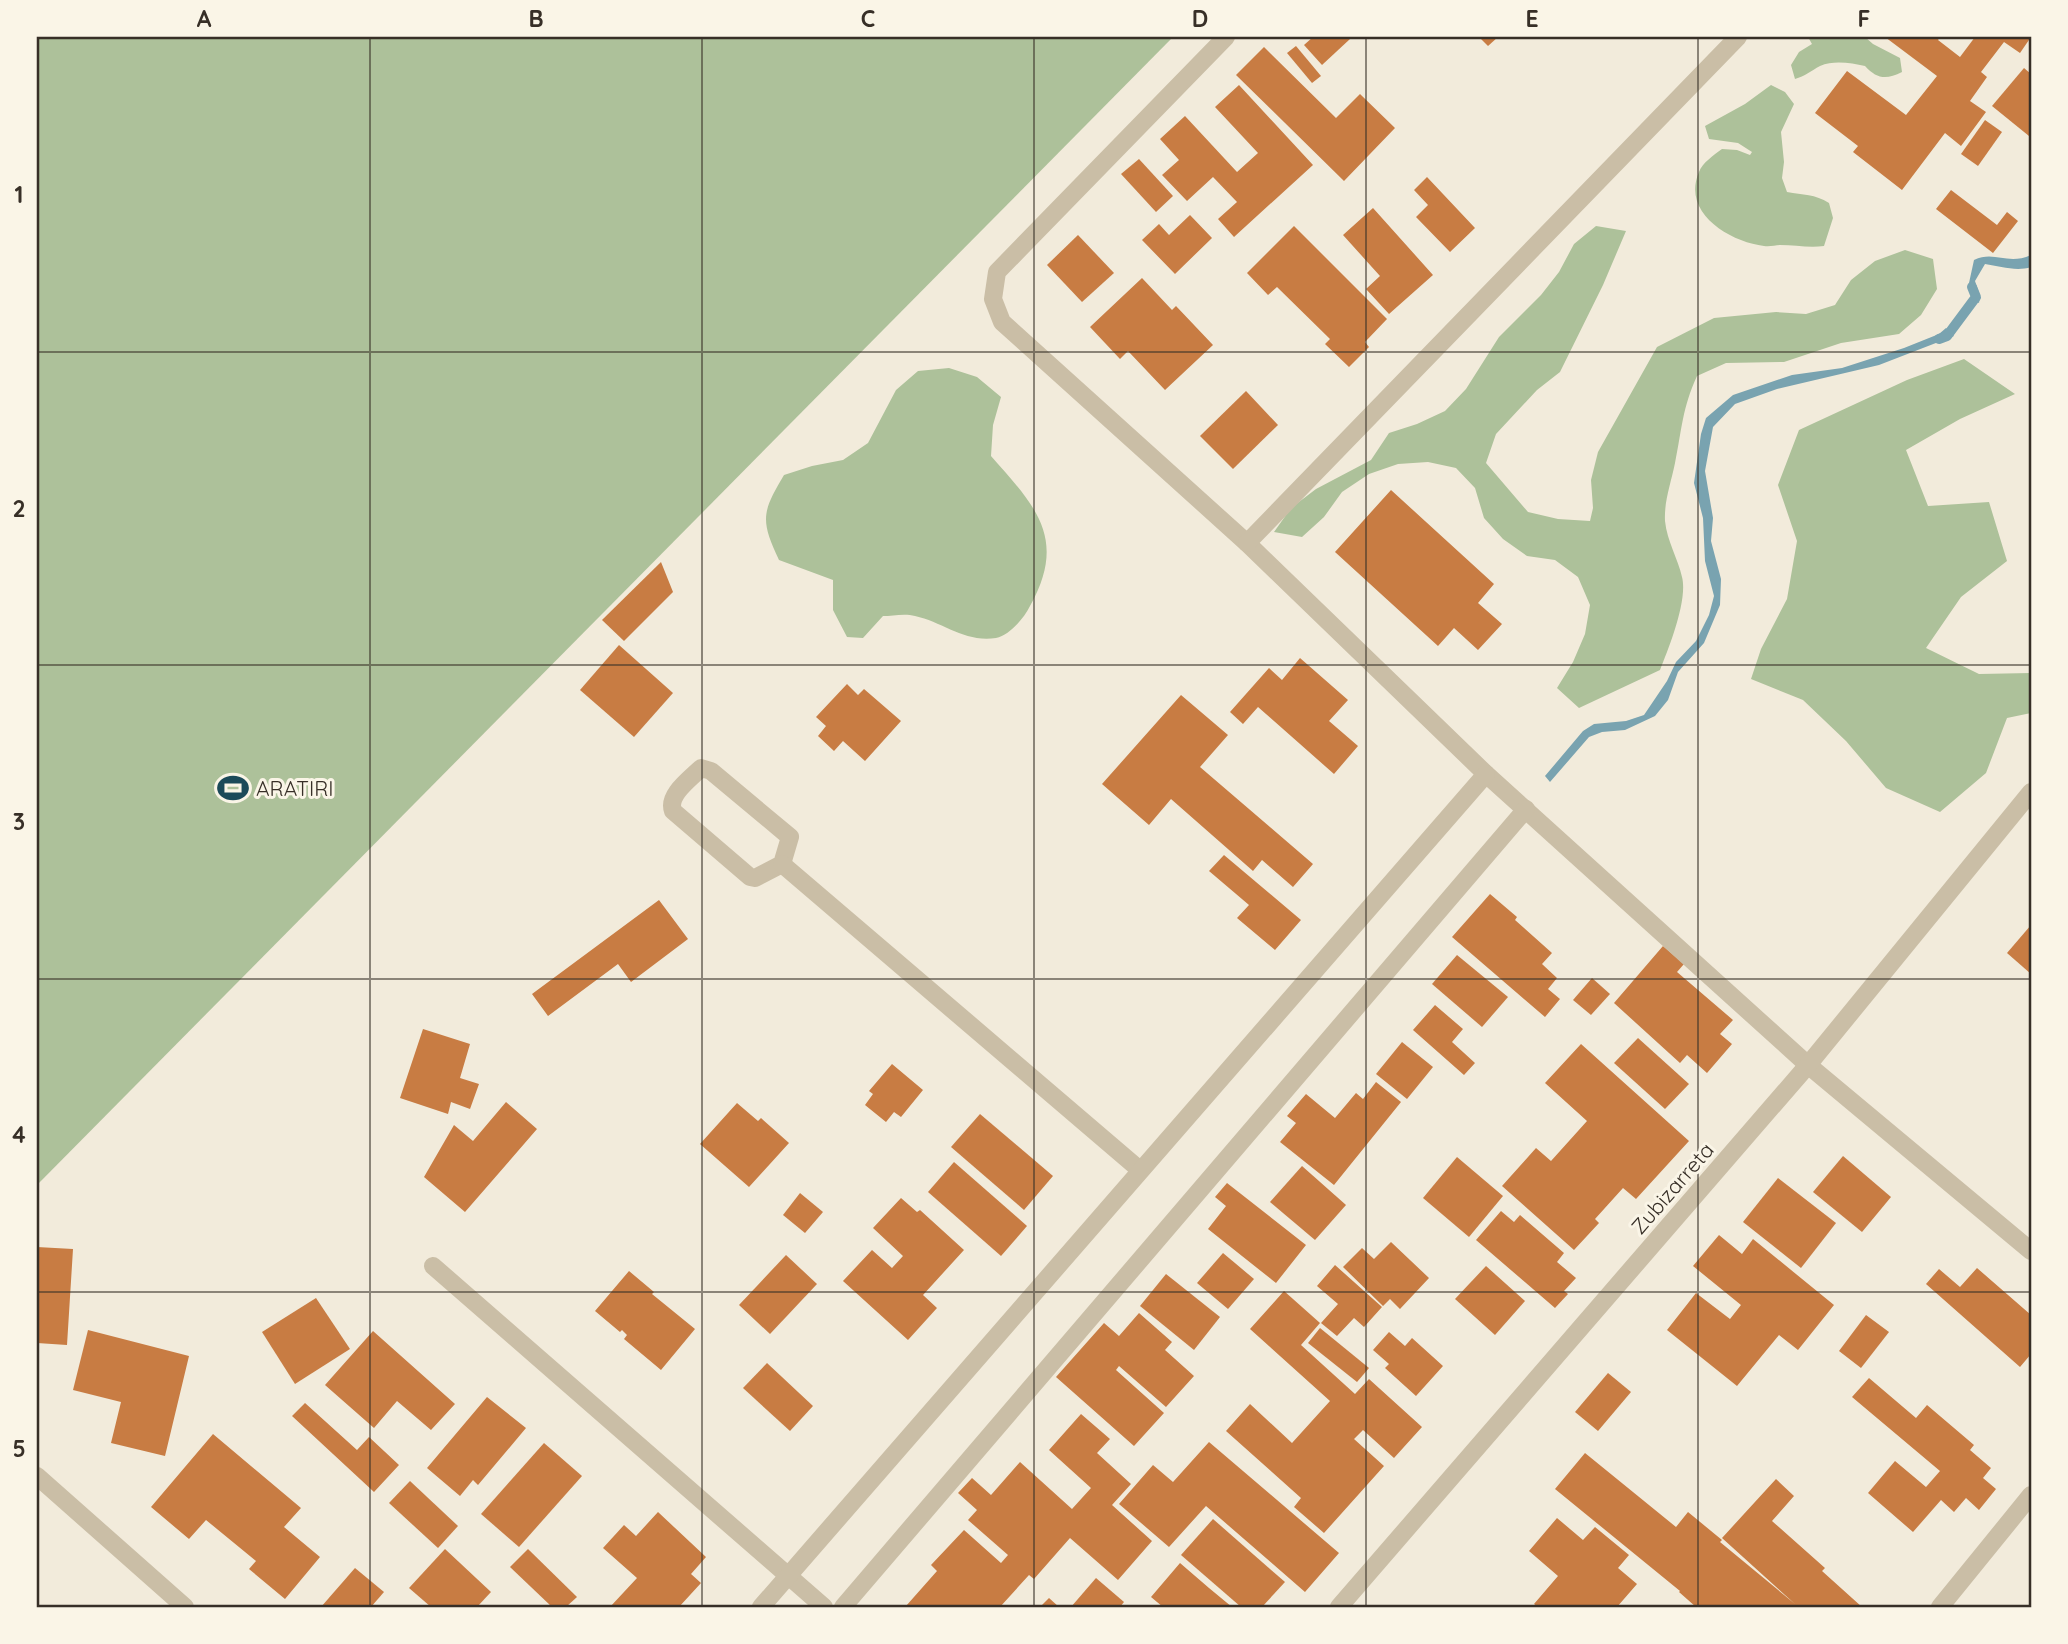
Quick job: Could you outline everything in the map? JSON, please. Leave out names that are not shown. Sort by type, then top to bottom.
[{"type":"street","points":[[1226,37],[997,272],[993,299],[1002,322],[1247,543],[1486,774],[1808,1065],[2031,1251]]},
{"type":"street","points":[[1247,543],[1738,37]]},
{"type":"street","points":[[701,768],[706,768],[790,837],[782,864],[755,878],[750,877],[673,811],[672,798],[701,768]]},
{"type":"street","points":[[761,1607],[1486,774]]},
{"type":"street","name":"Zubizarreta","points":[[1339,1607],[1808,1065],[2031,792]]},
{"type":"street","points":[[843,1607],[1526,809]]},
{"type":"street","points":[[782,864],[1140,1170]]},
{"type":"street","points":[[433,1266],[824,1607]]},
{"type":"street","points":[[37,1476],[185,1607]]},
{"type":"street","points":[[1940,1607],[2031,1495]]},
{"type":"green space","name":"ARATIRI","points":[[37,37],[1173,37],[37,1185]]},
{"type":"green space","points":[[1808,37],[1865,37],[1900,58],[1902,72],[1882,77],[1865,66],[1837,63],[1825,64],[1795,79],[1791,65],[1799,52],[1812,44]]},
{"type":"green space","points":[[1771,85],[1785,92],[1794,104],[1781,132],[1784,162],[1782,178],[1787,192],[1814,196],[1829,203],[1833,218],[1824,246],[1766,246],[1737,239],[1712,223],[1697,200],[1695,187],[1699,172],[1709,159],[1722,149],[1737,150],[1750,155],[1752,152],[1738,143],[1709,139],[1705,126],[1745,104]]},
{"type":"green space","points":[[1596,226],[1626,231],[1603,285],[1560,372],[1537,390],[1496,434],[1486,463],[1528,512],[1558,519],[1590,521],[1593,508],[1591,480],[1598,452],[1657,347],[1714,318],[1776,312],[1806,314],[1835,305],[1851,280],[1875,261],[1905,250],[1933,259],[1937,289],[1921,315],[1899,334],[1841,343],[1784,362],[1726,363],[1697,376],[1685,409],[1666,506],[1666,528],[1683,587],[1677,624],[1660,670],[1579,708],[1557,688],[1573,662],[1585,634],[1590,605],[1578,577],[1555,560],[1527,556],[1503,539],[1484,518],[1475,488],[1456,468],[1428,462],[1398,464],[1369,474],[1342,492],[1324,517],[1302,537],[1274,532],[1291,508],[1316,489],[1371,460],[1389,433],[1445,411],[1466,389],[1499,337],[1541,295],[1559,272],[1574,244]]},
{"type":"green space","points":[[1964,359],[2015,394],[1960,419],[1906,450],[1928,506],[1989,502],[2007,561],[1961,597],[1926,648],[1979,674],[2031,673],[2031,713],[2007,718],[1986,773],[1940,812],[1886,788],[1846,741],[1803,700],[1751,679],[1761,649],[1787,599],[1797,541],[1778,485],[1799,430],[1907,380]]},
{"type":"green space","points":[[949,368],[977,377],[1001,397],[993,425],[991,456],[1021,491],[1041,524],[1046,542],[1046,561],[1041,582],[1020,621],[1011,630],[996,638],[974,638],[911,615],[883,616],[863,638],[847,637],[833,610],[833,580],[779,560],[766,525],[771,498],[784,475],[843,460],[868,443],[896,390],[918,371]]},
{"type":"water","points":[[2031,255],[2031,267],[2014,269],[1985,264],[1975,281],[1980,296],[1979,303],[1972,299],[1969,283],[1974,260],[1981,257],[2015,259]]},
{"type":"water","points":[[1946,328],[1954,336],[1879,365],[1777,389],[1735,404],[1713,427],[1705,471],[1713,518],[1711,541],[1721,579],[1720,605],[1704,643],[1678,672],[1668,700],[1655,716],[1625,730],[1602,732],[1589,737],[1550,782],[1545,776],[1583,731],[1594,724],[1626,721],[1644,715],[1667,681],[1676,662],[1696,641],[1709,615],[1714,596],[1705,561],[1703,518],[1694,483],[1706,418],[1733,395],[1792,375],[1842,368],[1904,348],[1939,334]]},
{"type":"building","points":[[1313,37],[1350,39],[1322,65],[1304,45]]},
{"type":"building","points":[[1479,37],[1498,37],[1488,46]]},
{"type":"building","points":[[1885,37],[1940,37],[1938,40],[1960,57],[1975,37],[2031,37],[2020,53],[2004,42],[1981,72],[1987,77],[1970,101],[1986,112],[1961,146],[1945,133],[1902,190],[1853,152],[1858,146],[1815,113],[1847,71],[1906,115],[1937,76]]},
{"type":"building","points":[[1296,46],[1321,76],[1312,83],[1287,53]]},
{"type":"building","points":[[1264,47],[1336,118],[1360,94],[1395,128],[1344,181],[1236,75]]},
{"type":"building","points":[[2024,68],[2031,74],[2029,136],[1992,106]]},
{"type":"building","points":[[1239,85],[1313,165],[1234,237],[1218,219],[1237,202],[1213,177],[1187,201],[1162,175],[1179,160],[1160,139],[1185,116],[1237,172],[1258,153],[1215,107]]},
{"type":"building","points":[[1985,120],[2002,132],[1978,166],[1961,154]]},
{"type":"building","points":[[1139,159],[1173,196],[1156,212],[1121,174]]},
{"type":"building","points":[[1427,177],[1475,228],[1450,252],[1416,217],[1428,205],[1414,190]]},
{"type":"building","points":[[1951,190],[1997,225],[2007,212],[2018,221],[1993,253],[1936,209]]},
{"type":"building","points":[[1373,208],[1433,275],[1389,314],[1366,289],[1380,276],[1343,235]]},
{"type":"building","points":[[1190,215],[1212,238],[1175,274],[1142,240],[1159,224],[1169,235]]},
{"type":"building","points":[[1294,226],[1387,319],[1365,342],[1369,347],[1349,367],[1325,344],[1330,339],[1277,287],[1268,295],[1247,273]]},
{"type":"building","points":[[1078,235],[1114,273],[1082,302],[1047,265]]},
{"type":"building","points":[[1142,278],[1172,310],[1176,306],[1213,345],[1165,390],[1128,351],[1120,359],[1090,327]]},
{"type":"building","points":[[1246,391],[1278,425],[1233,469],[1200,436]]},
{"type":"building","points":[[1391,490],[1494,584],[1478,603],[1502,624],[1478,650],[1454,628],[1438,646],[1335,552]]},
{"type":"building","points":[[661,562],[673,592],[624,641],[602,620]]},
{"type":"building","points":[[619,645],[673,693],[634,737],[580,690]]},
{"type":"building","points":[[1300,658],[1348,700],[1329,721],[1358,746],[1334,774],[1258,707],[1243,724],[1230,712],[1269,668],[1282,680]]},
{"type":"building","points":[[847,684],[858,695],[864,689],[901,721],[865,761],[843,741],[834,751],[818,736],[826,726],[816,717]]},
{"type":"building","points":[[1181,695],[1228,735],[1200,767],[1313,864],[1293,887],[1262,860],[1253,871],[1171,799],[1149,825],[1102,784]]},
{"type":"building","points":[[1224,855],[1301,920],[1275,950],[1237,918],[1249,905],[1209,871]]},
{"type":"building","points":[[1490,894],[1552,953],[1542,964],[1557,978],[1548,989],[1560,999],[1545,1017],[1452,937]]},
{"type":"building","points":[[659,900],[688,939],[631,982],[618,964],[548,1016],[532,994]]},
{"type":"building","points":[[2031,925],[2031,974],[2007,953]]},
{"type":"building","points":[[1663,946],[1684,964],[1677,972],[1733,1020],[1720,1034],[1732,1044],[1707,1073],[1687,1055],[1680,1063],[1614,1003]]},
{"type":"building","points":[[1457,955],[1508,997],[1482,1027],[1432,984]]},
{"type":"building","points":[[1592,978],[1610,994],[1591,1015],[1573,1000]]},
{"type":"building","points":[[1435,1005],[1463,1029],[1452,1042],[1475,1063],[1464,1075],[1413,1030]]},
{"type":"building","points":[[423,1029],[470,1044],[460,1078],[479,1084],[470,1109],[451,1102],[448,1114],[400,1098]]},
{"type":"building","points":[[1638,1038],[1689,1084],[1665,1109],[1614,1063]]},
{"type":"building","points":[[1402,1042],[1433,1067],[1407,1099],[1376,1074]]},
{"type":"building","points":[[1581,1044],[1689,1141],[1636,1199],[1623,1188],[1595,1219],[1599,1223],[1574,1250],[1502,1186],[1536,1148],[1551,1161],[1587,1121],[1545,1083]]},
{"type":"building","points":[[892,1064],[923,1090],[901,1117],[894,1112],[886,1122],[865,1105],[873,1094],[869,1091]]},
{"type":"building","points":[[1376,1082],[1401,1102],[1334,1185],[1280,1142],[1296,1123],[1287,1116],[1306,1094],[1335,1118],[1356,1093],[1363,1099]]},
{"type":"building","points":[[506,1102],[537,1129],[465,1212],[424,1177],[454,1125],[473,1141]]},
{"type":"building","points":[[737,1103],[758,1121],[761,1118],[789,1143],[749,1187],[700,1144]]},
{"type":"building","points":[[980,1114],[1053,1176],[1024,1210],[951,1147]]},
{"type":"building","points":[[1843,1156],[1891,1197],[1862,1232],[1813,1192]]},
{"type":"building","points":[[1457,1157],[1503,1196],[1469,1237],[1423,1198]]},
{"type":"building","points":[[954,1162],[1027,1226],[1001,1256],[928,1192]]},
{"type":"building","points":[[1302,1166],[1346,1205],[1315,1240],[1270,1202]]},
{"type":"building","points":[[1778,1178],[1836,1223],[1801,1268],[1743,1222]]},
{"type":"building","points":[[1227,1183],[1306,1245],[1276,1283],[1208,1229],[1226,1206],[1215,1197]]},
{"type":"building","points":[[800,1193],[823,1212],[805,1233],[783,1215]]},
{"type":"building","points":[[901,1198],[917,1212],[920,1210],[964,1250],[923,1295],[937,1308],[908,1340],[843,1281],[872,1250],[892,1268],[903,1256],[873,1228]]},
{"type":"building","points":[[1501,1211],[1514,1222],[1520,1215],[1564,1253],[1557,1262],[1576,1278],[1564,1291],[1568,1294],[1555,1308],[1476,1240]]},
{"type":"building","points":[[1719,1235],[1742,1254],[1753,1239],[1834,1305],[1798,1350],[1779,1335],[1737,1386],[1667,1330],[1696,1293],[1730,1319],[1741,1305],[1693,1266]]},
{"type":"building","points":[[1391,1242],[1429,1278],[1400,1309],[1390,1299],[1383,1306],[1343,1267],[1362,1248],[1374,1259]]},
{"type":"building","points":[[37,1247],[73,1249],[67,1345],[37,1343]]},
{"type":"building","points":[[1223,1253],[1254,1279],[1228,1309],[1197,1283]]},
{"type":"building","points":[[786,1255],[817,1284],[770,1334],[739,1305]]},
{"type":"building","points":[[1335,1265],[1382,1307],[1364,1327],[1354,1318],[1337,1336],[1321,1323],[1338,1304],[1317,1286]]},
{"type":"building","points":[[1486,1266],[1525,1301],[1495,1335],[1455,1299]]},
{"type":"building","points":[[1977,1268],[2031,1315],[2031,1354],[2020,1367],[1926,1284],[1939,1269],[1960,1287]]},
{"type":"building","points":[[629,1271],[695,1329],[661,1370],[624,1339],[627,1335],[622,1330],[620,1332],[595,1311]]},
{"type":"building","points":[[1166,1274],[1220,1317],[1194,1350],[1140,1306]]},
{"type":"building","points":[[1284,1291],[1320,1323],[1301,1345],[1355,1394],[1369,1379],[1422,1427],[1394,1458],[1363,1430],[1354,1439],[1384,1466],[1324,1533],[1294,1507],[1301,1498],[1226,1431],[1250,1404],[1292,1443],[1330,1401],[1250,1329]]},
{"type":"building","points":[[316,1298],[350,1349],[295,1384],[262,1332]]},
{"type":"building","points":[[1139,1313],[1172,1342],[1165,1350],[1194,1376],[1166,1407],[1119,1366],[1116,1370],[1164,1413],[1134,1446],[1056,1377],[1104,1323],[1119,1336]]},
{"type":"building","points":[[1866,1315],[1889,1332],[1861,1368],[1839,1351]]},
{"type":"building","points":[[1320,1328],[1369,1368],[1357,1382],[1308,1343]]},
{"type":"building","points":[[88,1330],[189,1356],[165,1456],[111,1443],[121,1402],[73,1390]]},
{"type":"building","points":[[373,1331],[455,1404],[431,1430],[397,1401],[374,1428],[325,1385]]},
{"type":"building","points":[[1389,1332],[1405,1346],[1412,1338],[1443,1366],[1416,1396],[1385,1368],[1389,1364],[1373,1350]]},
{"type":"building","points":[[767,1363],[813,1406],[790,1431],[743,1388]]},
{"type":"building","points":[[1608,1373],[1631,1392],[1598,1431],[1575,1412]]},
{"type":"building","points":[[1869,1378],[1916,1418],[1927,1405],[1974,1445],[1970,1450],[1991,1468],[1983,1478],[1996,1489],[1979,1510],[1966,1498],[1954,1512],[1941,1500],[1913,1532],[1868,1493],[1895,1461],[1926,1487],[1940,1471],[1852,1397]]},
{"type":"building","points":[[487,1397],[526,1428],[478,1485],[473,1480],[460,1496],[427,1468]]},
{"type":"building","points":[[305,1403],[357,1450],[369,1437],[399,1465],[374,1492],[292,1416]]},
{"type":"building","points":[[1081,1414],[1110,1439],[1097,1453],[1131,1484],[1112,1505],[1152,1541],[1118,1580],[1070,1538],[1034,1579],[1029,1575],[1000,1607],[906,1606],[937,1571],[931,1565],[964,1530],[1001,1563],[1008,1555],[968,1520],[977,1510],[958,1493],[972,1478],[991,1495],[1020,1462],[1072,1509],[1091,1488],[1049,1450]]},
{"type":"building","points":[[213,1434],[301,1508],[284,1527],[320,1557],[285,1599],[249,1569],[256,1561],[206,1520],[189,1539],[151,1507]]},
{"type":"building","points":[[1209,1442],[1339,1553],[1305,1592],[1206,1506],[1169,1547],[1119,1504],[1153,1465],[1173,1482]]},
{"type":"building","points":[[544,1443],[582,1476],[519,1547],[481,1514]]},
{"type":"building","points":[[1585,1453],[1676,1527],[1688,1512],[1795,1604],[1722,1538],[1776,1479],[1794,1496],[1772,1521],[1825,1568],[1822,1571],[1862,1607],[1696,1607],[1555,1489]]},
{"type":"building","points":[[410,1481],[458,1526],[438,1548],[389,1503]]},
{"type":"building","points":[[658,1512],[706,1557],[691,1574],[701,1583],[679,1607],[610,1607],[637,1578],[603,1548],[624,1525],[636,1536]]},
{"type":"building","points":[[1557,1518],[1583,1540],[1595,1527],[1629,1555],[1618,1568],[1637,1584],[1617,1607],[1538,1607],[1534,1604],[1558,1576],[1529,1551]]},
{"type":"building","points":[[1213,1519],[1285,1582],[1262,1607],[1241,1607],[1181,1555]]},
{"type":"building","points":[[445,1549],[491,1592],[477,1607],[431,1607],[409,1588]]},
{"type":"building","points":[[528,1549],[577,1597],[566,1607],[552,1607],[510,1567]]},
{"type":"building","points":[[1180,1563],[1232,1607],[1163,1607],[1151,1597]]},
{"type":"building","points":[[355,1568],[384,1592],[371,1607],[321,1607]]},
{"type":"building","points":[[1096,1578],[1124,1602],[1120,1607],[1071,1607]]},
{"type":"building","points":[[1049,1598],[1059,1607],[1040,1607]]},
{"type":"waterway","points":[[1939,339],[1947,336],[1976,297],[1972,287]]},
{"type":"place","name":"ARATIRI","points":[[233,788]]}]
